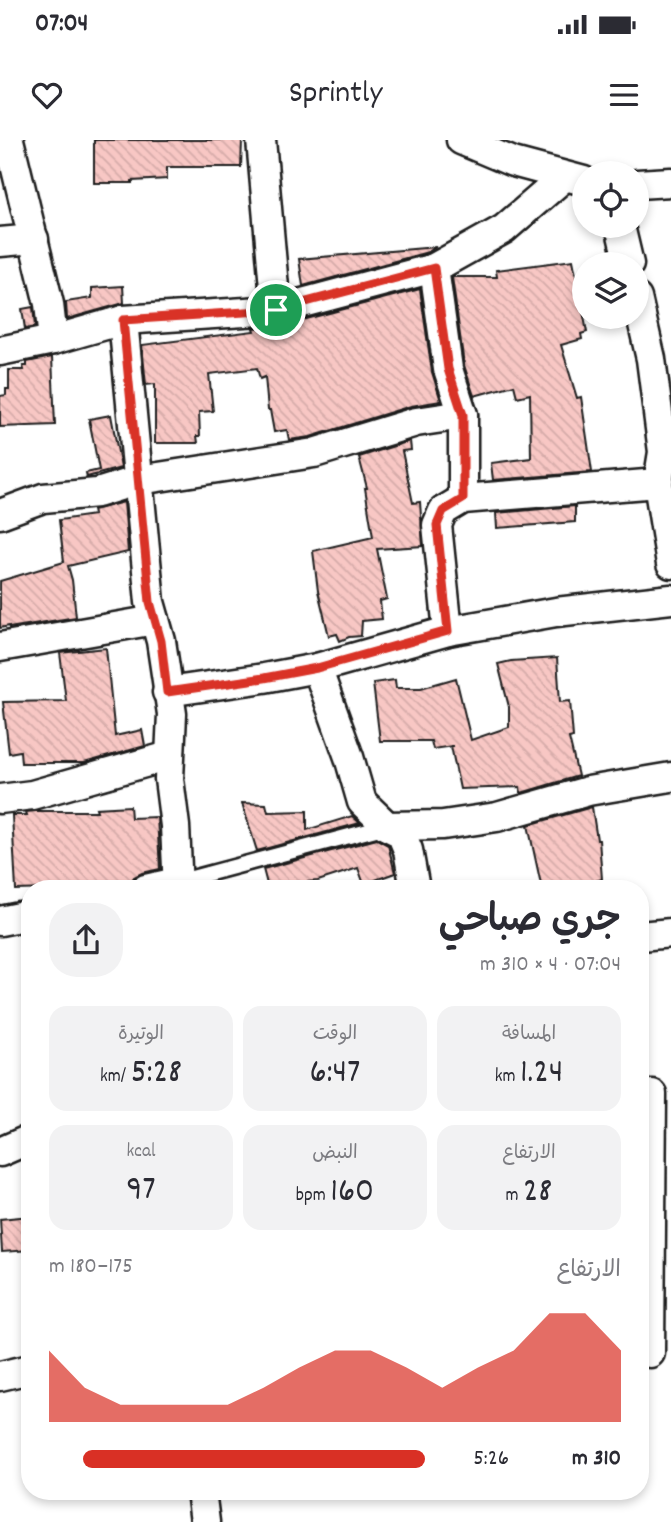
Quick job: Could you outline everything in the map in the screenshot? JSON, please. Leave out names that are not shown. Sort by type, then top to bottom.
[{"type":"street","points":[[261,140],[276,310]]},
{"type":"street","points":[[461,140],[513,162],[572,178]]},
{"type":"street","points":[[7,149],[34,239],[49,304],[53,340]]},
{"type":"street","points":[[0,351],[53,340],[123,320],[276,310],[434,268],[503,229],[572,180]]},
{"type":"street","points":[[649,183],[671,182]]},
{"type":"street","points":[[0,242],[34,239]]},
{"type":"street","points":[[434,268],[448,369],[463,415],[463,499]]},
{"type":"street","points":[[123,320],[150,602],[161,641],[172,715],[169,756],[177,880]]},
{"type":"street","points":[[644,329],[667,451],[658,483],[671,564]]},
{"type":"street","points":[[0,514],[43,498],[97,493],[139,480],[314,453],[416,422],[463,415]]},
{"type":"street","points":[[448,631],[437,525],[443,511],[463,499],[658,483]]},
{"type":"street","points":[[167,692],[317,668],[448,631],[556,612],[671,599]]},
{"type":"street","points":[[0,647],[155,620]]},
{"type":"street","points":[[317,668],[362,802],[387,826],[401,833],[408,850],[413,880]]},
{"type":"street","points":[[0,799],[32,795],[169,756]]},
{"type":"street","points":[[387,826],[443,825],[497,817],[588,791],[671,777]]},
{"type":"street","points":[[0,921],[21,917]]},
{"type":"street","points":[[649,935],[671,933]]},
{"type":"street","points":[[654,1092],[654,1353]]},
{"type":"street","points":[[0,1152],[21,1143]]},
{"type":"street","points":[[0,1376],[21,1371]]},
{"type":"street","points":[[202,1500],[205,1522]]},
{"type":"lane","points":[[195,880],[387,826]]},
{"type":"building","points":[[94,140],[242,140],[241,167],[167,167],[167,179],[94,183]]},
{"type":"building","points":[[436,247],[428,252],[303,286],[299,259]]},
{"type":"building","points":[[572,260],[572,329],[586,329],[587,332],[581,334],[582,339],[561,345],[577,398],[581,397],[592,472],[493,480],[491,463],[531,458],[530,394],[517,397],[514,385],[474,396],[464,365],[452,277],[497,277],[496,270]]},
{"type":"building","points":[[123,286],[124,303],[67,319],[66,302],[92,298],[92,288]]},
{"type":"building","points":[[420,289],[432,372],[441,401],[411,406],[310,437],[289,440],[287,430],[274,432],[268,410],[265,377],[260,379],[257,368],[209,374],[213,411],[199,412],[198,443],[155,443],[155,384],[146,385],[142,345],[280,326]]},
{"type":"building","points":[[33,307],[35,327],[25,329],[22,309]]},
{"type":"building","points":[[52,357],[55,425],[0,427],[0,396],[6,395],[6,389],[9,389],[9,370],[24,370],[23,366],[27,366],[27,362]]},
{"type":"building","points":[[111,415],[121,468],[87,477],[86,473],[99,470],[89,419]]},
{"type":"building","points":[[410,441],[411,450],[402,451],[413,503],[420,502],[423,546],[377,549],[387,599],[380,601],[382,619],[362,621],[361,636],[340,641],[337,634],[329,636],[318,591],[313,551],[373,537],[367,488],[359,457]]},
{"type":"building","points":[[124,502],[128,552],[68,566],[76,617],[0,628],[0,581],[64,562],[59,520],[94,515],[93,510]]},
{"type":"building","points":[[575,506],[575,522],[497,528],[496,513]]},
{"type":"building","points":[[106,648],[115,736],[142,730],[145,746],[84,763],[21,763],[20,751],[9,753],[3,702],[66,701],[60,653]]},
{"type":"building","points":[[557,658],[560,702],[570,701],[573,737],[569,738],[578,776],[521,793],[520,787],[460,789],[451,746],[433,749],[431,741],[380,741],[373,683],[395,680],[396,688],[421,688],[456,678],[471,740],[509,727],[509,707],[498,664]]},
{"type":"building","points":[[242,803],[266,804],[268,812],[307,811],[307,830],[352,816],[360,823],[257,851]]},
{"type":"building","points":[[130,806],[131,818],[157,817],[160,869],[142,873],[132,880],[21,880],[21,890],[16,890],[12,815],[27,815],[26,812],[36,811],[97,811],[96,808]]},
{"type":"building","points":[[592,807],[599,840],[602,879],[540,880],[528,825]]},
{"type":"building","points":[[377,839],[388,845],[395,873],[375,880],[362,880],[358,868],[321,880],[266,880],[263,869]]},
{"type":"building","points":[[21,1217],[21,1251],[2,1252],[0,1219]]},
{"type":"route","points":[[434,268],[448,369],[463,415],[463,499],[443,511],[437,525],[448,631],[317,668],[167,692],[161,641],[150,602],[123,320],[276,310],[434,268]]}]
